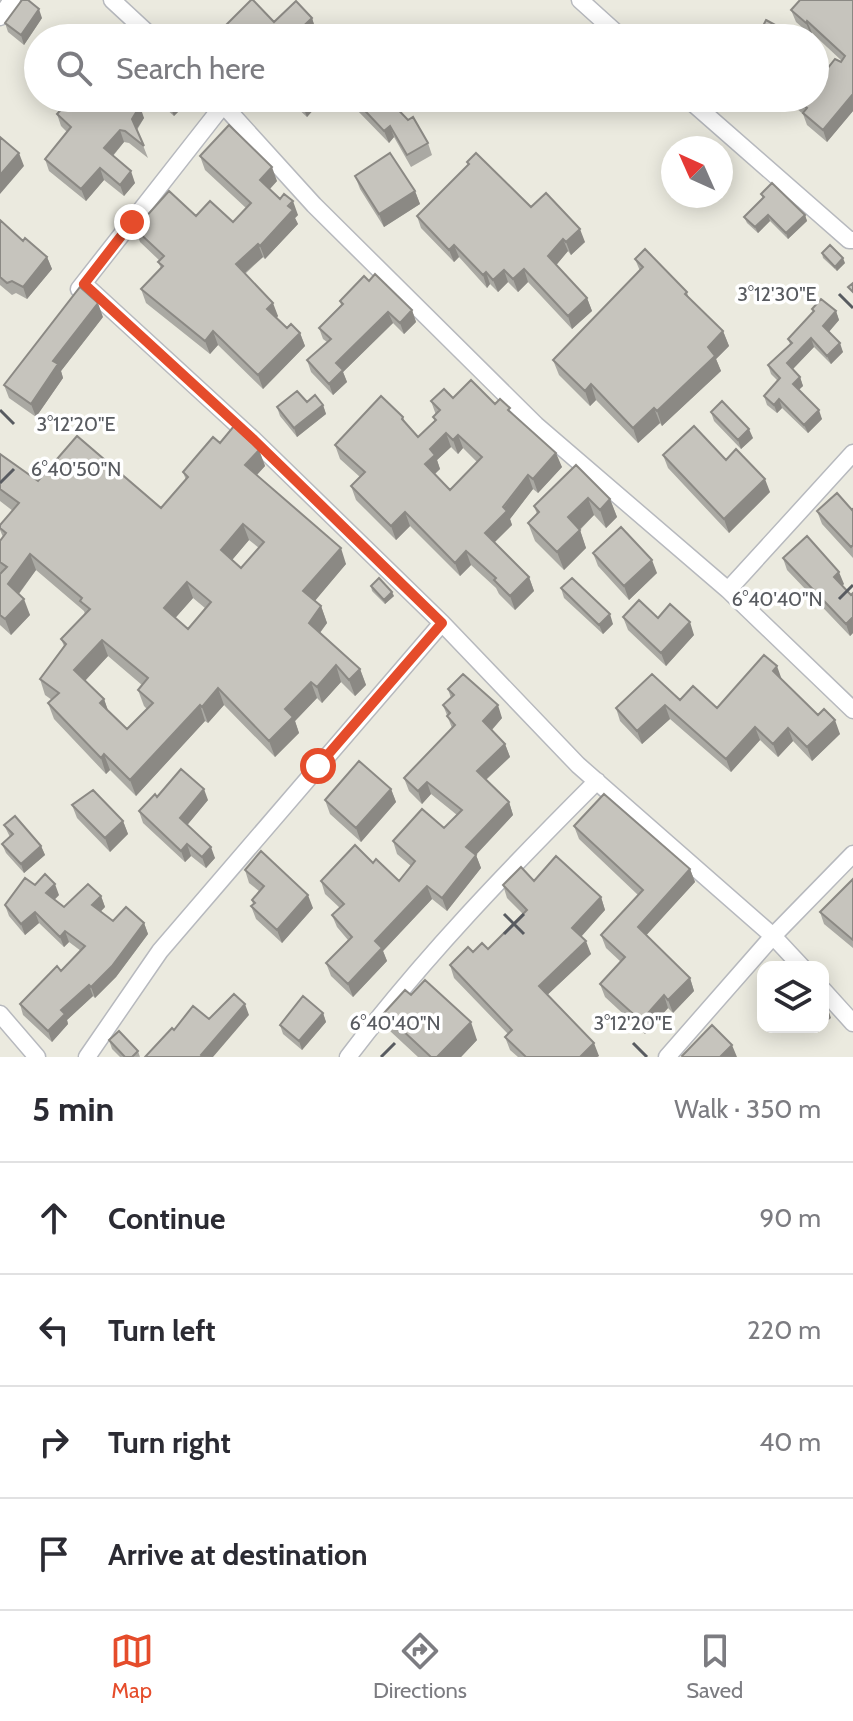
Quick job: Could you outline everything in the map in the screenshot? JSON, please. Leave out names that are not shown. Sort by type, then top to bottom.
[{"type":"street","points":[[0,17],[12,0]]},
{"type":"street","points":[[112,0],[138,24]]},
{"type":"street","points":[[580,0],[607,24]]},
{"type":"street","points":[[65,308],[212,112]]},
{"type":"street","points":[[230,112],[314,205],[536,425],[728,590],[853,710]]},
{"type":"street","points":[[703,112],[849,240],[853,240]]},
{"type":"street","points":[[84,284],[254,440],[442,623],[578,765],[773,936],[796,961]]},
{"type":"street","points":[[728,590],[853,453]]},
{"type":"street","points":[[87,1057],[160,951],[442,623]]},
{"type":"street","points":[[348,1057],[387,1005],[495,883],[597,781]]},
{"type":"street","points":[[667,1057],[773,936],[853,854]]},
{"type":"street","points":[[829,997],[853,1023]]},
{"type":"street","points":[[0,1014],[37,1057]]},
{"type":"building","points":[[22,0],[28,0],[39,9],[29,24],[24,24],[21,35],[5,23]]},
{"type":"building","points":[[251,0],[274,22],[296,1],[312,18],[306,24],[227,24]]},
{"type":"building","points":[[800,0],[853,0],[853,94],[823,130],[803,113],[829,112],[829,66],[835,59],[841,62],[845,56],[829,41],[829,24],[806,23],[791,10]]},
{"type":"building","points":[[136,112],[132,119],[144,146],[120,130],[104,148],[131,171],[120,185],[100,168],[81,189],[45,159],[71,127],[57,114]]},
{"type":"building","points":[[366,112],[400,112],[408,120],[413,117],[428,143],[407,155],[390,126],[384,131]]},
{"type":"building","points":[[229,125],[272,167],[260,180],[280,199],[284,194],[293,201],[288,206],[293,210],[260,246],[258,244],[236,264],[273,303],[267,309],[287,328],[291,324],[300,333],[258,375],[213,331],[205,341],[141,289],[163,266],[158,262],[164,256],[135,229],[169,191],[196,216],[210,201],[233,222],[251,203],[200,156]]},
{"type":"building","points":[[0,137],[19,153],[0,175]]},
{"type":"building","points":[[390,153],[415,191],[379,214],[355,176]]},
{"type":"building","points":[[476,153],[531,207],[546,193],[580,229],[566,242],[563,239],[548,256],[587,298],[568,316],[524,269],[513,279],[504,270],[493,280],[486,272],[483,275],[454,245],[449,250],[417,216],[469,164],[467,162]]},
{"type":"building","points":[[772,183],[805,215],[786,233],[768,215],[755,227],[744,217],[764,197],[761,194]]},
{"type":"building","points":[[0,220],[47,257],[23,287],[12,281],[7,283],[0,277]]},
{"type":"building","points":[[830,245],[843,258],[835,267],[822,253]]},
{"type":"building","points":[[645,249],[723,331],[708,347],[715,356],[657,411],[654,408],[633,428],[591,384],[585,391],[553,360],[643,267],[635,259]]},
{"type":"building","points":[[375,274],[412,310],[400,323],[388,312],[336,363],[343,370],[329,384],[307,360],[331,339],[319,328],[343,304],[340,301],[364,276],[369,281]]},
{"type":"building","points":[[80,287],[98,303],[53,361],[58,364],[31,404],[4,385]]},
{"type":"building","points":[[821,299],[836,311],[823,326],[840,343],[827,356],[811,338],[787,363],[800,377],[793,384],[819,410],[804,425],[779,399],[774,405],[764,396],[780,378],[768,365],[792,343],[788,339]]},
{"type":"building","points":[[471,380],[495,404],[500,399],[556,453],[533,479],[528,475],[503,507],[507,511],[485,533],[529,577],[510,596],[494,580],[496,578],[466,551],[455,563],[405,512],[391,526],[351,486],[365,472],[335,445],[381,396],[418,437],[436,420],[433,417],[440,410],[431,401],[444,389],[453,398]],"holes":[[[446,433],[453,440],[458,435],[482,457],[450,490],[425,464],[435,455],[430,449]]]},
{"type":"building","points":[[297,391],[307,402],[315,395],[323,405],[294,428],[277,407]]},
{"type":"building","points":[[722,401],[749,429],[738,440],[711,412]]},
{"type":"building","points":[[234,426],[259,450],[245,465],[341,548],[303,591],[321,606],[309,623],[360,669],[349,680],[336,665],[317,687],[311,682],[285,709],[293,717],[269,741],[218,688],[130,780],[104,754],[101,758],[48,703],[59,693],[40,679],[66,644],[61,639],[90,609],[80,601],[82,598],[30,554],[8,584],[24,599],[5,619],[0,615],[0,574],[7,567],[0,562],[0,541],[6,533],[0,525],[19,503],[0,489],[0,454],[38,481],[77,436],[161,508],[188,477],[183,472],[213,437],[220,443]],"holes":[[[243,524],[264,542],[241,568],[221,550]],[[187,582],[211,602],[188,629],[164,608]],[[102,640],[148,678],[138,690],[153,703],[127,729],[100,703],[104,699],[74,670]]]},
{"type":"building","points":[[694,426],[726,460],[736,449],[765,479],[724,519],[663,455]]},
{"type":"building","points":[[576,465],[610,499],[600,510],[588,498],[568,517],[580,530],[557,552],[528,523],[539,512],[534,506]]},
{"type":"building","points":[[837,493],[853,509],[851,547],[817,511]]},
{"type":"building","points":[[621,527],[652,560],[624,586],[593,553]]},
{"type":"building","points":[[807,536],[839,572],[834,577],[851,595],[853,593],[853,617],[846,624],[783,558]]},
{"type":"building","points":[[379,578],[392,592],[384,600],[371,586]]},
{"type":"building","points":[[572,578],[610,614],[599,625],[561,588]]},
{"type":"building","points":[[639,600],[658,618],[670,604],[690,622],[661,653],[623,617]]},
{"type":"building","points":[[764,655],[777,666],[773,671],[818,715],[824,709],[835,720],[807,747],[788,728],[773,744],[755,727],[726,759],[665,705],[637,731],[616,708],[652,674],[680,700],[693,686],[717,708]]},
{"type":"building","points":[[463,674],[498,705],[483,721],[505,744],[477,771],[509,802],[466,847],[476,855],[442,898],[427,886],[375,941],[382,948],[348,984],[326,963],[352,937],[332,915],[344,904],[321,881],[355,845],[373,863],[376,859],[399,881],[415,861],[393,841],[422,809],[444,828],[462,810],[427,782],[418,791],[404,778],[455,725],[443,705],[454,695],[448,689]]},
{"type":"building","points":[[359,761],[391,789],[356,828],[325,800]]},
{"type":"building","points":[[181,769],[204,789],[180,818],[211,847],[202,857],[187,844],[181,851],[139,811],[155,794],[157,797]]},
{"type":"building","points":[[93,790],[123,821],[105,838],[72,805]]},
{"type":"building","points":[[604,794],[690,869],[638,927],[690,978],[668,1000],[664,995],[641,1021],[600,984],[625,957],[601,935],[643,890],[574,826]]},
{"type":"building","points":[[15,816],[41,846],[21,864],[2,844],[13,834],[4,825]]},
{"type":"building","points":[[261,851],[308,895],[277,930],[251,906],[255,903],[252,900],[264,886],[245,870]]},
{"type":"building","points":[[556,856],[601,897],[572,928],[586,941],[539,986],[594,1043],[580,1057],[526,1057],[505,1037],[512,1030],[450,965],[468,947],[473,952],[482,943],[488,949],[527,910],[503,885],[521,867],[534,881]]},
{"type":"building","points":[[45,874],[55,884],[46,893],[64,907],[88,884],[101,896],[92,905],[113,921],[126,907],[144,923],[112,966],[61,1010],[65,1014],[48,1031],[20,1004],[57,966],[61,971],[85,946],[65,931],[60,937],[35,912],[21,924],[5,905],[25,878],[35,885]]},
{"type":"building","points":[[853,879],[853,940],[820,912]]},
{"type":"building","points":[[425,980],[471,1022],[437,1057],[431,1057],[384,1013],[405,990],[411,995]]},
{"type":"building","points":[[234,994],[245,1004],[201,1055],[203,1057],[145,1057],[172,1028],[174,1030],[193,1006],[209,1019]]},
{"type":"building","points":[[303,996],[323,1013],[299,1041],[280,1025]]},
{"type":"building","points":[[712,1025],[732,1045],[720,1057],[683,1057],[682,1056]]},
{"type":"building","points":[[119,1031],[138,1051],[132,1057],[125,1057],[109,1040]]},
{"type":"route","points":[[132,222],[84,284],[254,440],[442,623],[318,766]]}]
